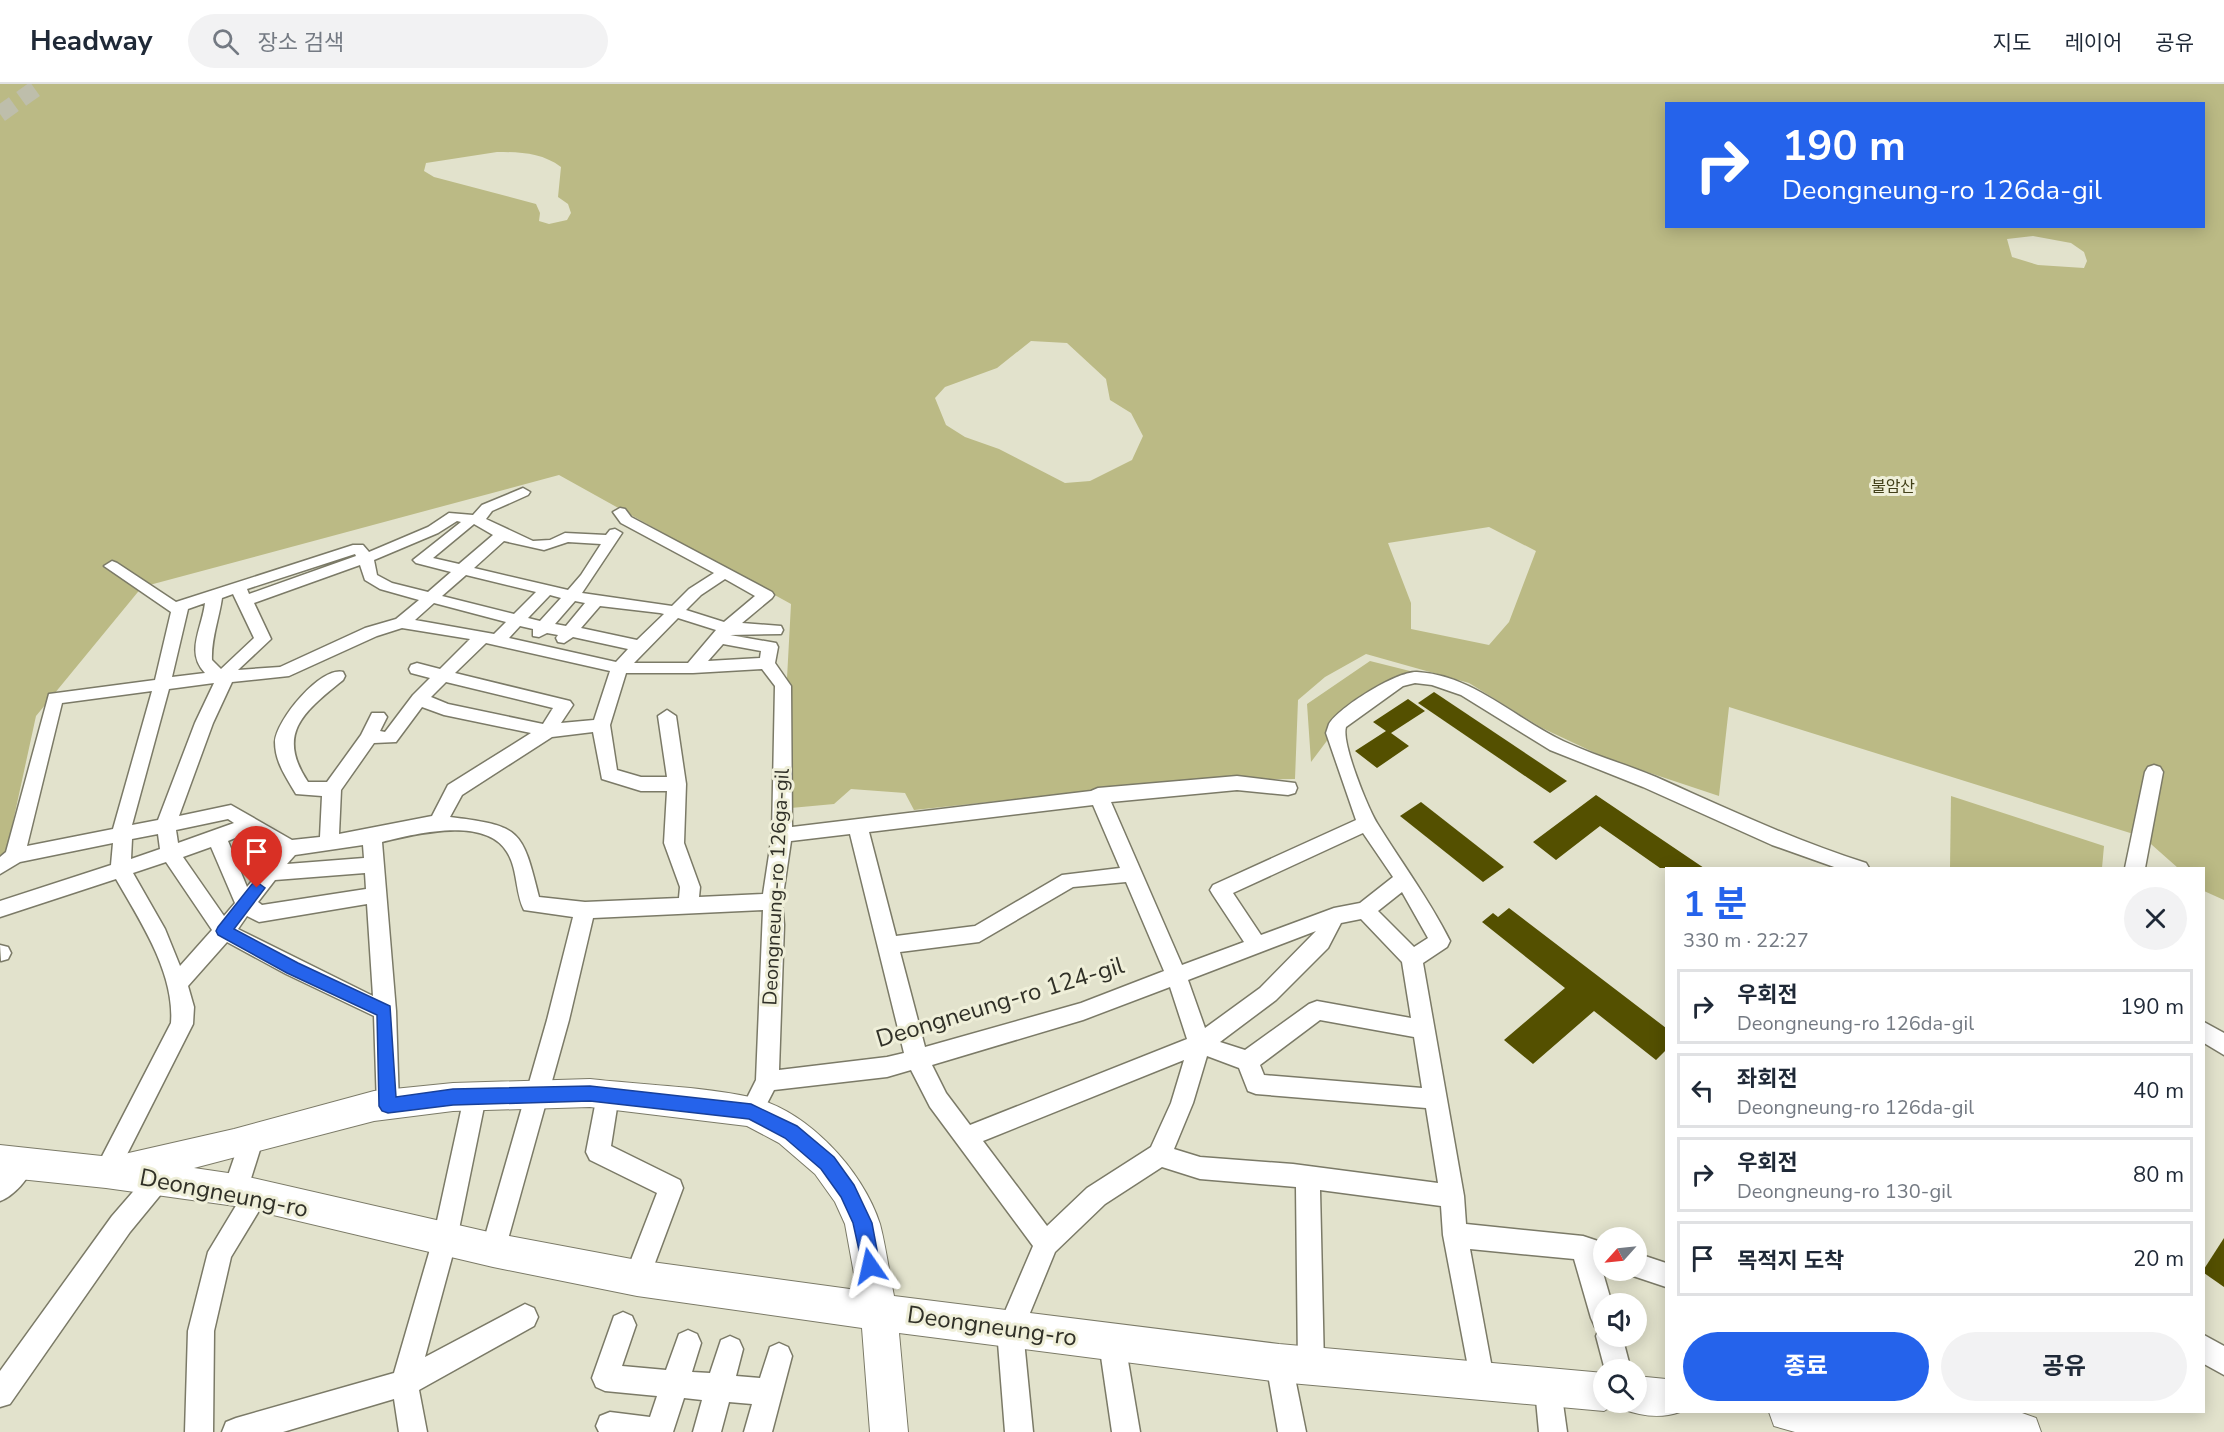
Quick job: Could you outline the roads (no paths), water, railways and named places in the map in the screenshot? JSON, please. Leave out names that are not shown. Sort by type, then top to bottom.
[{"type":"main road","points":[[106,1172],[234,1144],[252,1137],[374,1106],[475,1096],[537,1093],[608,1095],[751,1112],[791,1132],[828,1163],[847,1191],[862,1223],[879,1310],[889,1432]]},
{"type":"main road","name":"Deongneung-ro","points":[[12,1162],[159,1179],[245,1193],[493,1250],[637,1278],[1010,1330],[1295,1365],[1481,1379],[1548,1389],[1593,1391]]},
{"type":"main road","points":[[1647,1396],[1665,1398]]},
{"type":"main road","points":[[1794,1413],[1877,1427],[2022,1432]]},
{"type":"street","points":[[524,492],[487,508],[477,520],[460,527],[421,560],[596,601],[550,652]]},
{"type":"street","points":[[112,566],[174,608],[214,595],[242,594],[361,553],[394,548],[413,530],[445,525],[454,516],[477,520],[502,535],[544,547],[556,545],[565,537],[610,540]]},
{"type":"street","points":[[526,646],[588,578],[623,516],[766,595],[723,633],[693,668]]},
{"type":"street","points":[[413,530],[429,552]]},
{"type":"street","points":[[502,535],[402,623],[371,632],[283,672],[222,677],[55,698],[7,861],[166,824],[231,812],[248,825],[289,848],[372,837],[438,822],[490,829],[507,838],[518,852],[531,904],[585,910],[772,903]]},
{"type":"street","points":[[361,553],[370,577],[386,586],[430,599],[519,618],[543,627],[618,640],[640,647]]},
{"type":"street","points":[[677,784],[642,784],[608,774],[601,725],[619,668],[694,592],[726,572]]},
{"type":"street","points":[[369,737],[390,738],[419,699],[442,675],[519,618],[548,588]]},
{"type":"street","points":[[242,594],[263,639],[222,677],[166,824],[170,853],[224,931],[293,968],[385,1011]]},
{"type":"street","points":[[214,595],[211,622],[202,644],[204,662],[222,677]]},
{"type":"street","name":"Deongneung-ro 126ga-gil","points":[[596,601],[645,606],[674,612],[702,620],[723,633],[770,647],[767,663],[783,686],[782,835],[772,903],[774,925],[767,1081],[751,1112]]},
{"type":"street","points":[[106,1172],[182,1024],[183,1007],[177,984],[155,929],[121,870],[121,836],[162,685],[180,607]]},
{"type":"street","points":[[402,623],[490,638],[619,668],[693,668],[767,663]]},
{"type":"street","name":"Deongneung-ro 126ga-gil","points":[[723,633],[775,630]]},
{"type":"street","points":[[417,669],[564,705],[548,731],[455,790],[438,822]]},
{"type":"street","points":[[332,789],[303,789],[293,777],[282,740],[290,719],[307,700],[337,676]]},
{"type":"street","points":[[1412,959],[1440,941],[1406,879],[1367,823],[1344,764],[1335,733],[1338,724],[1392,685],[1412,676],[1445,681],[1465,690],[1545,740],[1647,781],[1810,854],[1856,867]]},
{"type":"street","points":[[419,699],[444,709],[548,731],[601,725]]},
{"type":"street","points":[[667,716],[677,784],[674,843],[690,887],[689,907]]},
{"type":"street","points":[[329,843],[332,789],[369,737],[378,717]]},
{"type":"street","points":[[2135,867],[2154,772]]},
{"type":"street","points":[[782,835],[1098,795],[1237,783],[1288,788]]},
{"type":"street","points":[[1019,1432],[1010,1330],[1046,1244],[1095,1196],[1160,1155],[1182,1103],[1200,1044],[1176,975],[1098,795]]},
{"type":"street","points":[[1257,945],[1220,891],[1367,823]]},
{"type":"street","points":[[0,909],[217,838],[248,825]]},
{"type":"street","points":[[858,827],[917,1059],[938,1100],[1046,1244]]},
{"type":"street","points":[[372,837],[372,866],[385,1011],[388,1106]]},
{"type":"street","points":[[217,838],[245,904],[258,914],[376,895]]},
{"type":"street","points":[[177,984],[224,931],[289,848]]},
{"type":"street","points":[[269,873],[372,866]]},
{"type":"street","points":[[888,945],[979,934],[1069,880],[1132,874]]},
{"type":"street","points":[[1406,879],[1365,909],[1412,959],[1452,1196],[1455,1235],[1481,1379]]},
{"type":"street","name":"Deongneung-ro 124-gil","points":[[767,1081],[887,1067],[917,1059],[1083,1011],[1334,916],[1365,909]]},
{"type":"street","points":[[493,1250],[558,1020],[585,910]]},
{"type":"street","points":[[966,1137],[1200,1044],[1268,994],[1321,942],[1334,916]]},
{"type":"street","points":[[1248,1061],[1317,1010],[1424,1029]]},
{"type":"street","points":[[2205,1032],[2224,1045]]},
{"type":"street","points":[[1200,1044],[1248,1061]]},
{"type":"street","points":[[1248,1061],[1256,1084],[1436,1100]]},
{"type":"street","points":[[608,1095],[598,1152],[671,1188],[637,1278]]},
{"type":"street","points":[[413,1432],[404,1383],[445,1239],[475,1096]]},
{"type":"street","points":[[199,1432],[201,1331],[220,1252],[245,1193],[252,1137]]},
{"type":"street","points":[[1160,1155],[1200,1168],[1308,1177],[1452,1196]]},
{"type":"street","points":[[0,1190],[12,1162]]},
{"type":"street","points":[[1292,1432],[1308,1177]]},
{"type":"street","points":[[0,1394],[121,1224],[159,1179]]},
{"type":"street","points":[[1455,1235],[1593,1251]]},
{"type":"street","points":[[1647,1269],[1665,1275]]},
{"type":"street","points":[[236,1432],[404,1383],[525,1317]]},
{"type":"street","points":[[623,1325],[605,1378],[770,1392]]},
{"type":"street","points":[[610,1426],[658,1432],[688,1343]]},
{"type":"street","points":[[1112,1343],[1126,1432]]},
{"type":"street","points":[[707,1432],[730,1349]]},
{"type":"street","points":[[2205,1349],[2224,1362]]},
{"type":"street","points":[[758,1432],[780,1356]]},
{"type":"street","points":[[1548,1389],[1553,1432]]},
{"type":"tunnel","points":[[0,114],[42,84]]},
{"type":"park label","name":"불암산","points":[[1893,487]]}]
